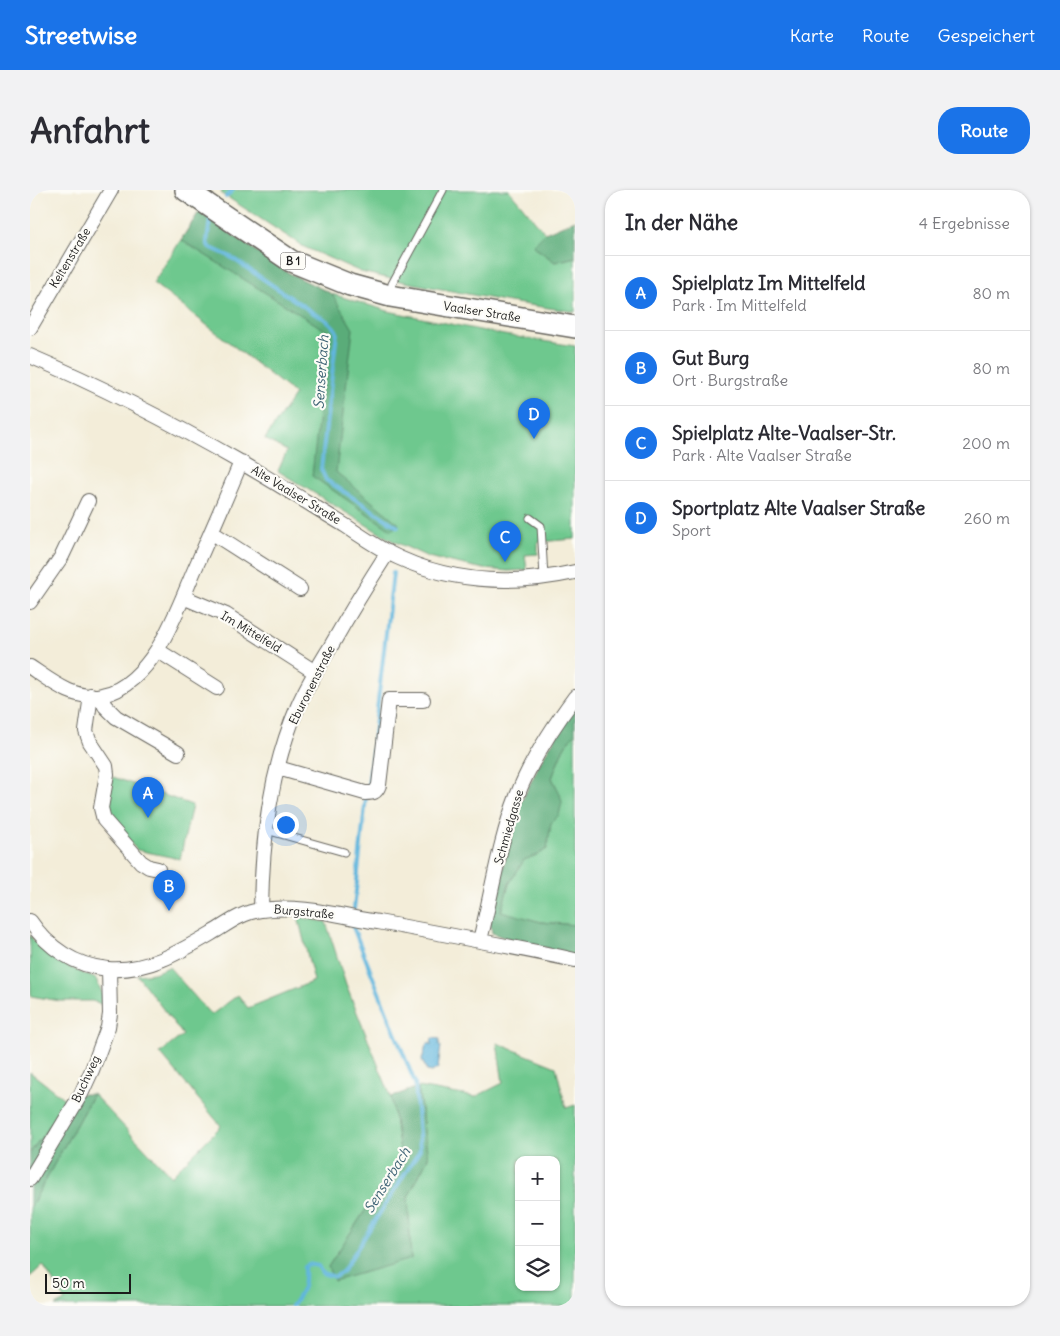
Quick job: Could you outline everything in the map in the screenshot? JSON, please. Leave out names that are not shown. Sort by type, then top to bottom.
[{"type":"main road","name":"Vaalser Straße","points":[[186,190],[291,261],[342,282],[390,296],[575,326]]},
{"type":"street","name":"Keltenstraße","points":[[30,328],[111,190]]},
{"type":"street","name":"Alte Vaalser Straße","points":[[30,356],[70,373],[167,422],[241,462],[388,552],[418,565],[461,577],[509,581],[544,578],[575,572]]},
{"type":"street","points":[[30,667],[68,691],[96,696],[121,688],[142,669],[157,650],[183,596],[241,462]]},
{"type":"street","points":[[30,602],[62,556],[88,501]]},
{"type":"street","points":[[211,532],[300,589]]},
{"type":"street","name":"Eburonenstraße","points":[[260,910],[265,830],[278,768],[298,706],[315,672],[388,552]]},
{"type":"street","name":"Im Mittelfeld","points":[[183,596],[226,615],[315,672]]},
{"type":"street","points":[[157,650],[217,688]]},
{"type":"street","points":[[96,696],[116,717],[178,753]]},
{"type":"street","points":[[96,696],[86,732],[90,742],[106,766],[107,774],[101,808],[104,820],[140,862],[149,868],[158,869]]},
{"type":"street","name":"Schmiedgasse","points":[[480,940],[506,830],[516,797],[528,770],[546,739],[575,697]]},
{"type":"street","points":[[278,768],[373,794],[377,791],[379,785],[389,700],[423,700]]},
{"type":"street","name":"Burgstraße","points":[[30,921],[45,940],[65,956],[85,965],[108,969],[135,968],[161,960],[190,946],[242,915],[260,910],[290,908],[480,940],[575,960]]},
{"type":"street","name":"Buchweg","points":[[30,1179],[81,1094],[108,1027],[110,1014],[108,969]]},
{"type":"lane","points":[[390,296],[392,284],[444,190]]},
{"type":"lane","points":[[530,518],[541,526],[544,578]]},
{"type":"lane","points":[[265,830],[344,852]]},
{"type":"green space","points":[[223,190],[509,190],[545,233],[533,246],[555,262],[575,257],[575,312],[509,302],[361,272],[304,247],[221,193]]},
{"type":"green space","points":[[199,212],[285,271],[332,294],[388,311],[504,335],[575,346],[575,539],[538,542],[538,554],[525,555],[527,570],[484,569],[428,557],[391,540],[278,471],[287,451],[265,439],[295,394],[153,283]]},
{"type":"green space","points":[[199,212],[285,271],[332,294],[353,329],[336,472],[399,524],[391,530],[312,476],[328,332],[181,240]]},
{"type":"green space","points":[[575,220],[575,257],[555,262],[533,246],[545,233]]},
{"type":"green space","points":[[575,705],[575,734],[558,760],[552,778],[562,802],[559,815],[551,823],[547,849],[524,860],[509,884],[501,911],[541,922],[575,925],[575,969],[547,948],[513,941],[492,933],[490,923],[517,811],[541,761]]},
{"type":"green space","points":[[575,734],[575,925],[541,922],[501,912],[509,884],[524,860],[547,849],[551,823],[559,815],[560,794],[552,778],[558,760]]},
{"type":"green space","points":[[113,777],[192,805],[180,859],[137,850],[109,820],[106,805]]},
{"type":"green space","points":[[298,917],[326,922],[346,985],[391,1097],[401,1156],[328,1267],[411,1258],[408,1197],[428,1158],[418,1087],[475,1097],[503,1083],[497,1043],[556,1067],[566,1108],[575,1105],[575,1306],[55,1306],[65,1301],[43,1265],[30,1277],[30,1208],[93,1094],[171,1176],[221,1126],[160,1053],[183,1035],[137,975],[154,973],[169,967],[211,1015],[238,995],[248,1008],[314,981]]},
{"type":"green space","points":[[30,935],[51,957],[68,967],[96,979],[103,995],[104,1005],[92,1001],[60,1001],[31,996]]},
{"type":"green space","points":[[30,1072],[67,1101],[30,1153]]},
{"type":"green space","points":[[418,1087],[428,1158],[408,1197],[411,1259],[334,1281],[328,1267],[401,1156],[391,1097]]},
{"type":"green space","points":[[80,1094],[93,1094],[30,1208],[30,1153],[67,1101]]},
{"type":"water","points":[[432,1038],[440,1039],[439,1045],[441,1046],[438,1068],[432,1072],[427,1071],[422,1060],[426,1045],[429,1043],[431,1045]]},
{"type":"waterway","name":"Senserbach","points":[[226,197],[233,190]]},
{"type":"waterway","name":"Senserbach","points":[[210,219],[207,242],[209,247],[229,256],[322,317],[337,332],[321,469],[326,480],[398,527]]},
{"type":"waterway","name":"Senserbach","points":[[368,787],[393,573]]},
{"type":"waterway","name":"Senserbach","points":[[354,909],[366,797]]},
{"type":"waterway","name":"Senserbach","points":[[292,1306],[303,1288],[304,1267],[308,1264],[318,1266],[322,1273],[335,1277],[343,1271],[420,1150],[415,1083],[353,927]]},
{"type":"place","name":"Sportplatz Alte Vaalser Straße","points":[[534,439]]},
{"type":"place","name":"Spielplatz Alte-Vaalser-Str.","points":[[505,562]]},
{"type":"place","name":"Spielplatz Im Mittelfeld","points":[[148,818]]},
{"type":"place","name":"Gut Burg","points":[[169,911]]}]
